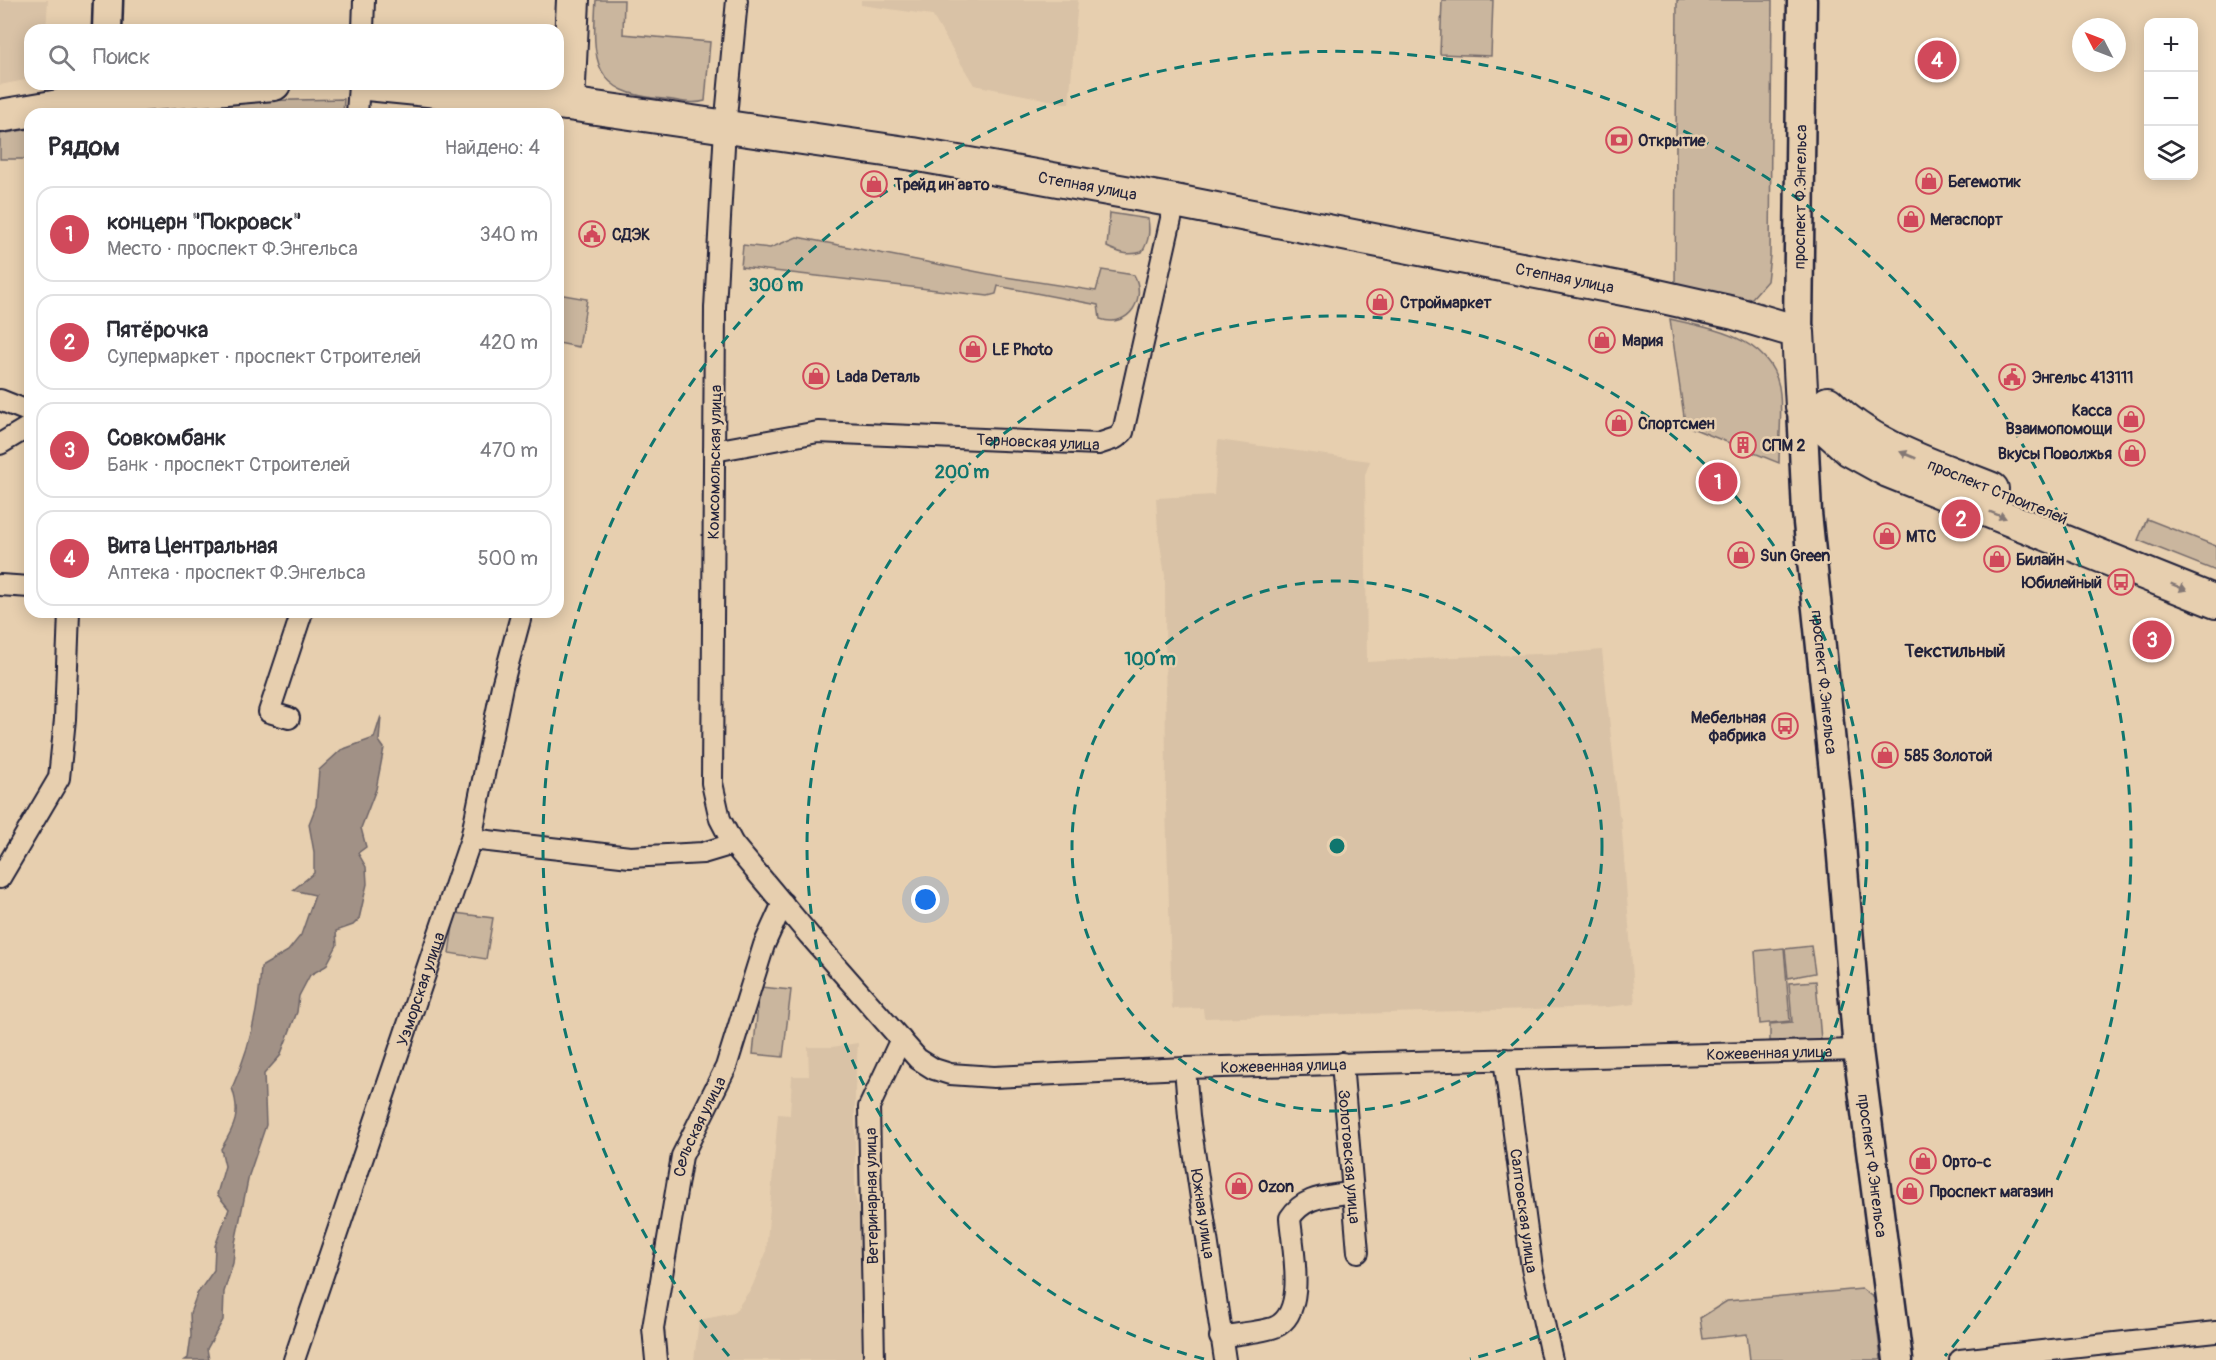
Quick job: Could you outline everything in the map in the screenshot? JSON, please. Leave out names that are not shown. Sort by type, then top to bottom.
[{"type":"main road","points":[[568,104],[573,0]]},
{"type":"main road","points":[[50,108],[106,99],[207,90]]},
{"type":"main road","name":"Степная улица","points":[[427,90],[568,104],[913,154],[1175,201],[1649,294],[1734,313],[1798,332]]},
{"type":"main road","points":[[0,116],[24,112]]},
{"type":"main road","name":"проспект Ф.Энгельса","points":[[1798,332],[1802,407]]},
{"type":"main road","name":"проспект Строителей","points":[[1800,373],[1831,405],[1858,428],[1894,450],[2216,578]]},
{"type":"main road","name":"проспект Строителей","points":[[1802,407],[1851,450],[1888,471],[2216,602]]},
{"type":"street","points":[[107,24],[108,0]]},
{"type":"street","points":[[363,24],[364,0]]},
{"type":"street","name":"Комсомольская улица","points":[[737,0],[726,128],[716,299],[712,783],[720,819],[733,844],[783,903]]},
{"type":"street","name":"проспект Ф.Энгельса","points":[[1798,332],[1802,0]]},
{"type":"street","points":[[357,108],[359,90]]},
{"type":"street","name":"Терновская улица","points":[[714,451],[818,432],[1098,444],[1116,438],[1123,432],[1175,201]]},
{"type":"street","points":[[0,400],[24,410]]},
{"type":"street","name":"проспект Ф.Энгельса","points":[[1802,407],[1807,513],[1839,820],[1858,1050],[1898,1360]]},
{"type":"street","points":[[0,444],[24,430]]},
{"type":"street","points":[[0,585],[24,586]]},
{"type":"street","points":[[0,878],[59,778],[65,719],[69,618]]},
{"type":"street","points":[[289,718],[269,712],[300,618]]},
{"type":"street","name":"Узморская улица","points":[[294,1360],[471,839],[502,686],[520,618]]},
{"type":"street","points":[[471,839],[630,857],[703,853],[733,844]]},
{"type":"street","name":"Кожевенная улица","points":[[783,903],[918,1059],[934,1069],[950,1074],[994,1077],[1342,1063],[1858,1050]]},
{"type":"street","name":"Сельская улица","points":[[656,1360],[653,1328],[682,1156],[726,1067],[764,945],[783,903]]},
{"type":"street","name":"Ветеринарная улица","points":[[874,1360],[869,1107],[901,1039]]},
{"type":"street","name":"Салтовская улица","points":[[1504,1059],[1532,1268],[1552,1360]]},
{"type":"street","name":"Золотовская улица","points":[[1342,1063],[1358,1252]]},
{"type":"street","name":"Южная улица","points":[[1185,1068],[1189,1117],[1225,1360]]},
{"type":"street","points":[[1220,1337],[1276,1327],[1284,1320],[1293,1308],[1296,1294],[1290,1218],[1306,1201],[1353,1192]]},
{"type":"street","points":[[1960,1360],[2216,1332]]},
{"type":"shaded area","points":[[0,0],[48,0],[46,24],[24,24],[24,80],[0,85]]},
{"type":"shaded area","points":[[596,0],[624,0],[623,34],[710,42],[705,101],[690,102],[640,96],[622,90],[610,82],[597,57]]},
{"type":"shaded area","points":[[861,0],[1078,0],[1069,104],[974,85],[932,15],[861,5]]},
{"type":"shaded area","points":[[1442,0],[1493,0],[1491,56],[1440,54]]},
{"type":"shaded area","points":[[1677,0],[1772,0],[1770,256],[1767,281],[1752,298],[1732,301],[1675,288]]},
{"type":"shaded area","points":[[344,99],[343,108],[183,108],[242,101]]},
{"type":"shaded area","points":[[24,130],[24,159],[0,159],[0,134]]},
{"type":"shaded area","points":[[1110,213],[1148,219],[1148,236],[1142,252],[1124,253],[1107,247]]},
{"type":"shaded area","points":[[797,237],[999,276],[1096,291],[1102,270],[1134,275],[1138,284],[1137,301],[1127,315],[1111,321],[1100,319],[1098,305],[998,286],[996,294],[988,296],[741,267],[743,245],[770,248]]},
{"type":"shaded area","points":[[564,295],[587,299],[579,347],[564,344]]},
{"type":"shaded area","points":[[1670,319],[1705,327],[1739,339],[1754,348],[1767,360],[1776,375],[1780,394],[1779,463],[1692,428],[1685,423]]},
{"type":"shaded area","points":[[1218,440],[1370,461],[1365,475],[1367,662],[1602,650],[1621,819],[1635,1004],[1607,1007],[1204,1018],[1203,1008],[1172,1009],[1166,805],[1165,576],[1156,498],[1214,495]]},
{"type":"shaded area","points":[[2147,519],[2216,546],[2216,571],[2138,540]]},
{"type":"shaded area","points":[[381,716],[379,741],[384,748],[376,789],[361,828],[366,847],[358,853],[366,867],[367,884],[359,919],[353,925],[336,931],[337,945],[326,966],[310,975],[299,996],[297,1012],[280,1056],[264,1074],[266,1125],[249,1175],[233,1263],[224,1292],[223,1320],[207,1349],[209,1360],[185,1360],[188,1358],[191,1336],[190,1313],[197,1294],[214,1270],[215,1246],[229,1209],[217,1194],[225,1166],[221,1149],[235,1120],[236,1105],[232,1088],[252,1029],[261,967],[288,951],[301,935],[315,895],[293,890],[314,873],[314,852],[309,824],[316,806],[319,770],[341,750],[374,738]]},
{"type":"shaded area","points":[[455,913],[493,918],[486,959],[449,953]]},
{"type":"shaded area","points":[[1811,946],[1815,973],[1788,978],[1785,949]]},
{"type":"shaded area","points":[[1784,948],[1790,1021],[1760,1024],[1755,951]]},
{"type":"shaded area","points":[[1816,981],[1821,1040],[1770,1041],[1770,1024],[1792,1022],[1789,983]]},
{"type":"shaded area","points":[[760,987],[791,990],[783,1057],[753,1054]]},
{"type":"shaded area","points":[[858,1043],[855,1088],[855,1196],[862,1220],[861,1360],[694,1360],[699,1320],[734,1313],[752,1287],[766,1253],[778,1114],[790,1115],[792,1076],[809,1076],[808,1047],[832,1047]]},
{"type":"shaded area","points":[[1862,1289],[1874,1298],[1881,1360],[1750,1360],[1747,1334],[1703,1339],[1700,1318],[1727,1301]]},
{"type":"place","name":"Вита Центральная","points":[[1937,60]]},
{"type":"place","name":"Открытие","points":[[1619,140]]},
{"type":"place","name":"Бегемотик","points":[[1929,181]]},
{"type":"place","name":"Трейд ин авто","points":[[874,184]]},
{"type":"place","name":"Мегаспорт","points":[[1911,219]]},
{"type":"place","name":"СДЭК","points":[[592,234]]},
{"type":"place","name":"Строймаркет","points":[[1380,302]]},
{"type":"place","name":"Мария","points":[[1602,340]]},
{"type":"place","name":"LE Photo","points":[[973,349]]},
{"type":"place","name":"Lada Dеталь","points":[[816,376]]},
{"type":"place","name":"Энгельс 413111","points":[[2012,377]]},
{"type":"place","name":"Касса Взаимопомощи","points":[[2131,419]]},
{"type":"place","name":"Спортсмен","points":[[1619,423]]},
{"type":"place","name":"СПМ 2","points":[[1743,445]]},
{"type":"place","name":"Вкусы Поволжья","points":[[2132,453]]},
{"type":"place","name":"концерн \"Покровск\"","points":[[1718,482]]},
{"type":"place","name":"Пятёрочка","points":[[1961,519]]},
{"type":"place","name":"МТС","points":[[1887,536]]},
{"type":"place","name":"Sun Green","points":[[1741,555]]},
{"type":"place","name":"Билайн","points":[[1997,559]]},
{"type":"place","name":"Юбилейный","points":[[2121,582]]},
{"type":"place","name":"Совкомбанк","points":[[2152,640]]},
{"type":"place","name":"Мебельная фабрика","points":[[1785,726]]},
{"type":"place","name":"585 Золотой","points":[[1885,755]]},
{"type":"place","name":"Орто-с","points":[[1923,1161]]},
{"type":"place","name":"Ozon","points":[[1239,1186]]},
{"type":"place","name":"Проспект магазин","points":[[1910,1191]]},
{"type":"district","name":"Текстильный","points":[[1955,651]]}]
